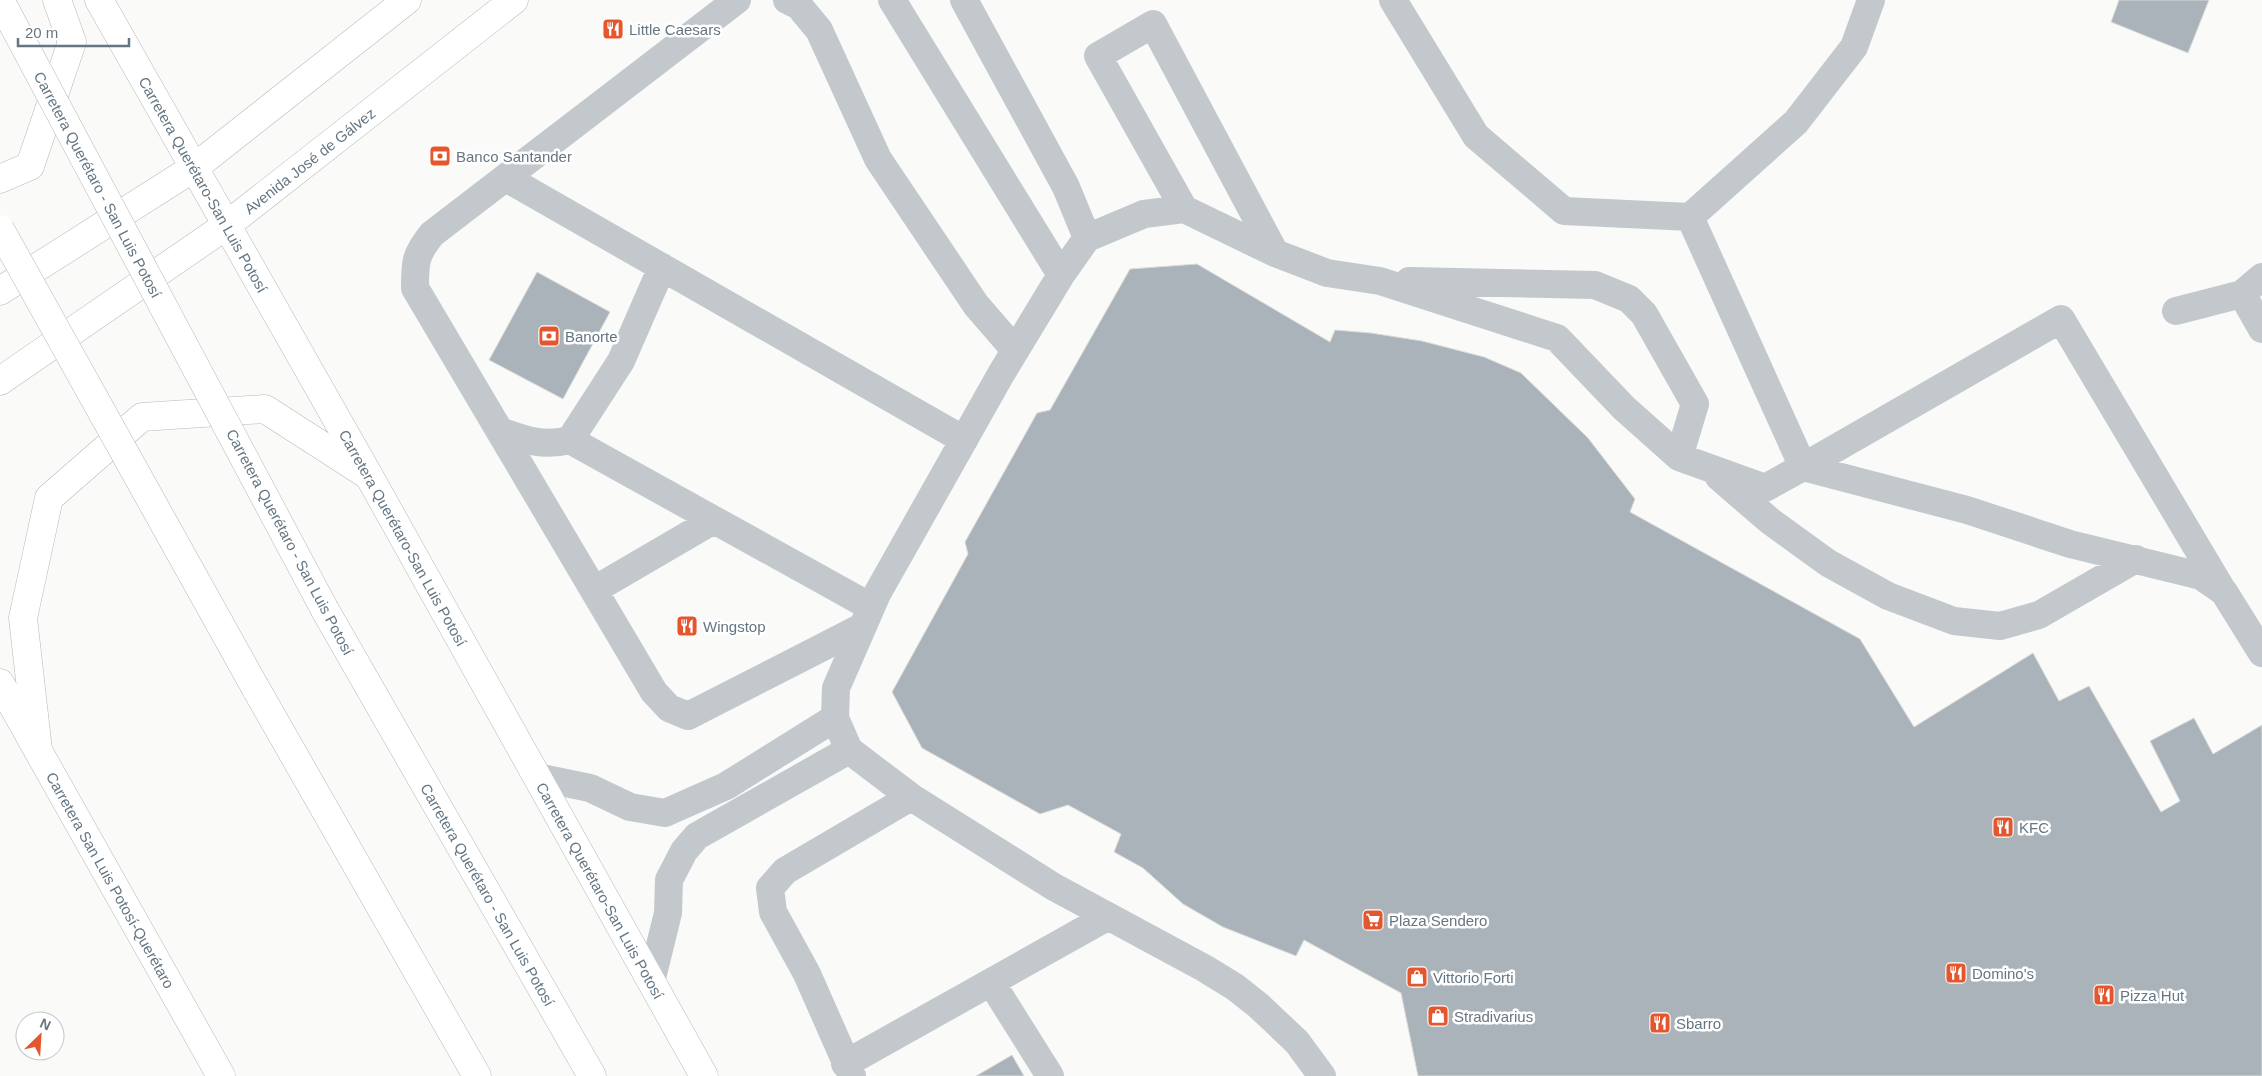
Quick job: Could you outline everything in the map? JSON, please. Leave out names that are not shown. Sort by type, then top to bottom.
[{"type":"main road","name":"Carretera Querétaro - San Luis Potosí","points":[[0,0],[325,610],[592,1076]]},
{"type":"main road","points":[[0,179],[30,166],[72,42],[57,0]]},
{"type":"main road","name":"Carretera Querétaro-San Luis Potosí","points":[[99,0],[369,476],[704,1076]]},
{"type":"main road","points":[[0,291],[194,167],[407,0]]},
{"type":"main road","name":"Avenida José de Gálvez","points":[[0,381],[227,225],[514,0]]},
{"type":"main road","points":[[0,230],[255,687],[477,1076]]},
{"type":"main road","points":[[38,750],[23,618],[49,498],[142,417],[265,409],[369,476]]},
{"type":"main road","name":"Carretera San Luis Potosí-Querétaro","points":[[0,684],[222,1076]]},
{"type":"street","points":[[737,0],[432,234],[419,250],[415,272],[415,288],[654,692],[669,708],[688,716],[867,617]]},
{"type":"street","points":[[787,0],[798,6],[819,30],[878,159],[976,305],[1015,350]]},
{"type":"street","points":[[892,0],[1061,275]]},
{"type":"street","points":[[964,0],[1066,187],[1087,238]]},
{"type":"street","points":[[1394,0],[1476,136],[1564,211],[1690,217],[1796,122],[1854,47],[1870,0]]},
{"type":"street","points":[[1184,209],[1098,56],[1153,24],[1276,253]]},
{"type":"street","points":[[506,178],[964,440]]},
{"type":"street","points":[[1322,1076],[1297,1042],[1260,1006],[1235,987],[1204,968],[1054,887],[911,797],[850,750],[835,718],[836,688],[867,617],[1015,350],[1061,275],[1087,238],[1144,214],[1184,209],[1276,253],[1327,273],[1380,281],[1595,285],[1629,299],[1644,314],[1695,404],[1680,457]]},
{"type":"street","points":[[1690,217],[1803,467]]},
{"type":"street","points":[[570,440],[621,361],[662,267]]},
{"type":"street","points":[[2176,311],[2242,294],[2262,277]]},
{"type":"street","points":[[1380,281],[1557,338],[1624,408],[1680,457],[1765,488],[2061,319],[2262,653]]},
{"type":"street","points":[[2242,294],[2262,329]]},
{"type":"street","points":[[500,431],[540,443],[553,444],[570,440],[714,520],[867,617]]},
{"type":"street","points":[[1803,467],[1967,510],[2070,544],[2200,576],[2224,592]]},
{"type":"street","points":[[1709,468],[1770,521],[1828,564],[1888,596],[1954,621],[2000,626],[2039,615],[2136,559]]},
{"type":"street","points":[[594,590],[714,520]]},
{"type":"street","points":[[536,777],[590,788],[630,808],[664,814],[726,786],[835,718]]},
{"type":"street","points":[[651,982],[668,913],[669,880],[690,843],[697,836],[850,750]]},
{"type":"street","points":[[911,797],[785,870],[770,888],[773,912],[806,974],[848,1070],[991,982],[1107,917]]},
{"type":"street","points":[[991,982],[1050,1076]]},
{"type":"building","points":[[2119,0],[2209,0],[2188,53],[2111,22]]},
{"type":"building","points":[[1197,264],[1330,342],[1335,330],[1371,333],[1422,341],[1484,357],[1521,373],[1588,438],[1635,499],[1630,512],[1860,639],[1914,727],[2033,653],[2059,701],[2089,686],[2161,812],[2180,801],[2150,741],[2194,718],[2213,754],[2262,725],[2262,1076],[1418,1076],[1401,993],[1304,940],[1296,956],[1223,927],[1183,904],[1143,868],[1114,852],[1121,834],[1068,805],[1040,814],[922,748],[892,692],[968,554],[965,542],[1037,413],[1050,410],[1130,269]]},
{"type":"building","name":"Banorte","points":[[537,272],[610,312],[563,399],[489,360]]},
{"type":"building","points":[[1012,1055],[1024,1076],[976,1076]]},
{"type":"place","name":"Little Caesars","points":[[613,29]]},
{"type":"place","name":"Banco Santander","points":[[440,156]]},
{"type":"place","name":"Banorte","points":[[549,336]]},
{"type":"place","name":"Wingstop","points":[[687,626]]},
{"type":"place","name":"KFC","points":[[2003,827]]},
{"type":"place","name":"Plaza Sendero","points":[[1373,920]]},
{"type":"place","name":"Domino's","points":[[1956,973]]},
{"type":"place","name":"Vittorio Forti","points":[[1417,977]]},
{"type":"place","name":"Pizza Hut","points":[[2104,995]]},
{"type":"place","name":"Stradivarius","points":[[1438,1016]]},
{"type":"place","name":"Sbarro","points":[[1660,1023]]}]
